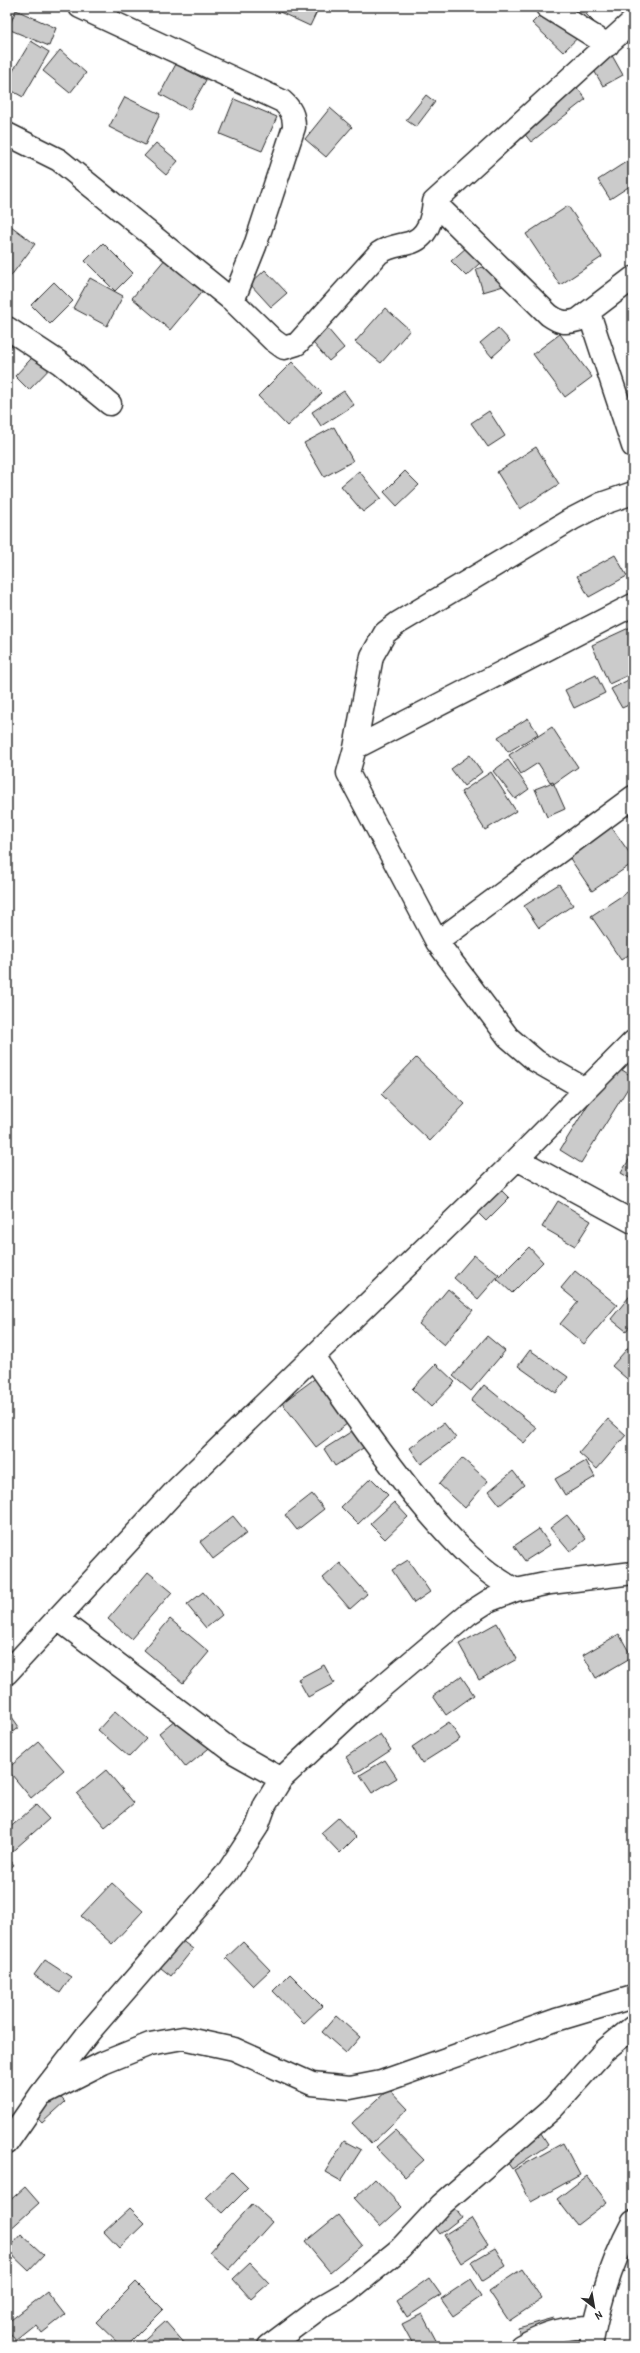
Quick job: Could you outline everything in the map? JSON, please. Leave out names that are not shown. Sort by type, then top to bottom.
[{"type":"street","points":[[80,7],[282,101],[289,108],[294,117],[294,127],[257,239],[233,301]]},
{"type":"street","points":[[547,7],[608,45]]},
{"type":"street","points":[[7,134],[59,160],[233,301],[273,340],[284,348],[293,346],[380,253],[394,246],[411,243],[425,232],[430,225],[434,202],[633,21]]},
{"type":"street","points":[[434,202],[559,322],[569,323],[589,313],[633,278]]},
{"type":"street","points":[[589,313],[633,446]]},
{"type":"street","points":[[7,328],[60,363],[110,404]]},
{"type":"street","points":[[585,1089],[536,1061],[508,1037],[437,942],[350,781],[348,773],[355,748],[372,656],[385,633],[398,623],[572,518],[601,504],[633,493]]},
{"type":"street","points":[[355,748],[633,605]]},
{"type":"street","points":[[437,942],[633,797]]},
{"type":"street","points":[[7,1672],[58,1619],[177,1489],[314,1358],[517,1159],[585,1089],[631,1048]]},
{"type":"street","points":[[517,1159],[633,1222]]},
{"type":"street","points":[[314,1358],[407,1486],[458,1546],[499,1581],[516,1590]]},
{"type":"street","points":[[7,2143],[41,2094],[90,2031],[227,1873],[257,1827],[265,1806],[281,1778],[358,1707],[468,1614],[490,1600],[516,1590],[550,1583],[633,1572]]},
{"type":"street","points":[[58,1619],[235,1752],[281,1778]]},
{"type":"street","points":[[41,2094],[103,2063],[150,2044],[183,2038],[234,2049],[312,2084],[350,2088],[382,2082],[556,2020],[633,1997]]},
{"type":"street","points":[[269,2346],[321,2307],[347,2292],[400,2249],[441,2205],[553,2108],[605,2050],[633,2027]]},
{"type":"street","points":[[521,2346],[553,2331],[569,2327],[593,2336],[605,2287],[630,2234]]},
{"type":"building","points":[[269,7],[319,7],[310,26]]},
{"type":"building","points":[[440,7],[451,7],[447,12]]},
{"type":"building","points":[[548,7],[579,7],[594,22],[563,52],[532,23]]},
{"type":"building","points":[[16,10],[56,28],[49,46],[8,29]]},
{"type":"building","points":[[31,41],[49,52],[23,97],[7,88],[7,81]]},
{"type":"building","points":[[605,43],[623,75],[603,86],[585,55]]},
{"type":"building","points":[[60,50],[86,73],[70,93],[43,71]]},
{"type":"building","points":[[176,64],[206,80],[189,110],[160,94]]},
{"type":"building","points":[[567,75],[586,99],[531,142],[512,118]]},
{"type":"building","points":[[426,95],[435,102],[416,127],[406,120]]},
{"type":"building","points":[[125,97],[160,114],[145,145],[109,127]]},
{"type":"building","points":[[234,99],[277,117],[262,151],[220,134]]},
{"type":"building","points":[[330,108],[352,127],[326,157],[305,139]]},
{"type":"building","points":[[156,143],[178,161],[166,175],[144,156]]},
{"type":"building","points":[[629,160],[633,167],[633,184],[610,199],[598,180]]},
{"type":"building","points":[[568,206],[602,257],[560,285],[526,234]]},
{"type":"building","points":[[7,223],[35,244],[7,281]]},
{"type":"building","points":[[482,234],[495,249],[466,276],[451,261]]},
{"type":"building","points":[[103,243],[133,273],[115,291],[85,261]]},
{"type":"building","points":[[172,251],[210,282],[170,330],[132,298]]},
{"type":"building","points":[[510,259],[517,282],[483,292],[476,269]]},
{"type":"building","points":[[265,270],[287,293],[271,307],[250,284]]},
{"type":"building","points":[[90,278],[123,296],[107,326],[73,308]]},
{"type":"building","points":[[54,282],[73,301],[50,324],[31,305]]},
{"type":"building","points":[[385,308],[410,330],[381,363],[355,342]]},
{"type":"building","points":[[322,322],[344,348],[329,361],[306,335]]},
{"type":"building","points":[[498,328],[510,341],[492,357],[480,343]]},
{"type":"building","points":[[560,334],[592,377],[565,397],[533,354]]},
{"type":"building","points":[[43,346],[58,360],[29,390],[15,376]]},
{"type":"building","points":[[292,362],[322,393],[287,426],[258,396]]},
{"type":"building","points":[[344,391],[354,405],[321,426],[312,412]]},
{"type":"building","points":[[489,411],[505,436],[488,447],[471,423]]},
{"type":"building","points":[[334,427],[353,461],[324,477],[304,443]]},
{"type":"building","points":[[536,447],[559,484],[520,509],[497,472]]},
{"type":"building","points":[[359,471],[381,498],[363,512],[341,486]]},
{"type":"building","points":[[405,471],[419,485],[397,506],[384,492]]},
{"type":"building","points":[[615,555],[627,576],[589,597],[577,576]]},
{"type":"building","points":[[633,626],[633,673],[609,684],[592,645]]},
{"type":"building","points":[[596,675],[605,693],[574,708],[565,690]]},
{"type":"building","points":[[632,678],[633,703],[622,708],[611,689]]},
{"type":"building","points":[[528,718],[538,734],[508,752],[498,737]]},
{"type":"building","points":[[552,727],[578,767],[552,785],[538,763],[521,774],[509,755]]},
{"type":"building","points":[[470,755],[482,772],[464,786],[451,769]]},
{"type":"building","points":[[508,760],[529,789],[515,799],[493,771]]},
{"type":"building","points":[[491,772],[516,811],[485,830],[461,792]]},
{"type":"building","points":[[553,782],[565,809],[547,817],[535,789]]},
{"type":"building","points":[[610,825],[633,858],[633,863],[592,891],[567,854]]},
{"type":"building","points":[[559,884],[573,905],[539,928],[524,906]]},
{"type":"building","points":[[632,889],[633,952],[621,960],[591,916]]},
{"type":"building","points":[[416,1058],[465,1104],[430,1141],[381,1094]]},
{"type":"building","points":[[613,1064],[633,1077],[633,1080],[581,1163],[560,1150]]},
{"type":"building","points":[[633,1153],[633,1180],[621,1173]]},
{"type":"building","points":[[497,1186],[509,1198],[486,1221],[473,1208]]},
{"type":"building","points":[[558,1201],[591,1221],[575,1246],[542,1227]]},
{"type":"building","points":[[529,1247],[543,1262],[512,1293],[497,1279]]},
{"type":"building","points":[[474,1255],[499,1275],[478,1299],[454,1278]]},
{"type":"building","points":[[575,1271],[617,1305],[584,1344],[560,1324],[578,1302],[561,1288]]},
{"type":"building","points":[[448,1289],[473,1310],[444,1345],[419,1324]]},
{"type":"building","points":[[633,1292],[633,1322],[626,1331],[611,1319]]},
{"type":"building","points":[[487,1336],[505,1351],[471,1391],[453,1376]]},
{"type":"building","points":[[633,1342],[633,1384],[612,1366]]},
{"type":"building","points":[[530,1350],[568,1377],[556,1393],[518,1366]]},
{"type":"building","points":[[436,1364],[455,1382],[431,1407],[412,1389]]},
{"type":"building","points":[[317,1377],[351,1421],[316,1447],[282,1403]]},
{"type":"building","points":[[484,1385],[537,1428],[524,1443],[471,1401]]},
{"type":"building","points":[[608,1419],[626,1435],[597,1469],[579,1453]]},
{"type":"building","points":[[444,1423],[456,1438],[421,1464],[410,1448]]},
{"type":"building","points":[[360,1426],[371,1443],[335,1466],[324,1449]]},
{"type":"building","points":[[462,1458],[488,1481],[465,1508],[439,1484]]},
{"type":"building","points":[[586,1461],[595,1477],[565,1495],[555,1479]]},
{"type":"building","points":[[513,1471],[524,1485],[500,1505],[489,1491]]},
{"type":"building","points":[[371,1478],[388,1495],[358,1524],[341,1507]]},
{"type":"building","points":[[312,1494],[324,1509],[297,1530],[285,1515]]},
{"type":"building","points":[[394,1502],[408,1517],[385,1539],[370,1524]]},
{"type":"building","points":[[567,1515],[586,1539],[570,1552],[550,1528]]},
{"type":"building","points":[[233,1516],[247,1533],[213,1559],[200,1542]]},
{"type":"building","points":[[539,1529],[550,1545],[525,1561],[514,1546]]},
{"type":"building","points":[[408,1560],[430,1592],[414,1603],[392,1570]]},
{"type":"building","points":[[340,1563],[367,1594],[350,1609],[323,1578]]},
{"type":"building","points":[[148,1572],[172,1592],[131,1639],[108,1619]]},
{"type":"building","points":[[203,1592],[222,1615],[206,1628],[187,1605]]},
{"type":"building","points":[[170,1619],[209,1652],[183,1683],[144,1650]]},
{"type":"building","points":[[497,1623],[517,1659],[479,1680],[459,1644]]},
{"type":"building","points":[[619,1634],[632,1657],[596,1678],[583,1655]]},
{"type":"building","points":[[324,1665],[334,1683],[308,1697],[298,1679]]},
{"type":"building","points":[[461,1676],[474,1695],[446,1715],[433,1696]]},
{"type":"building","points":[[192,1706],[219,1740],[186,1767],[159,1733]]},
{"type":"building","points":[[7,1710],[19,1727],[7,1736]]},
{"type":"building","points":[[115,1711],[146,1739],[129,1757],[98,1730]]},
{"type":"building","points":[[449,1722],[460,1739],[422,1763],[412,1747]]},
{"type":"building","points":[[380,1734],[391,1750],[356,1773],[346,1757]]},
{"type":"building","points":[[39,1742],[64,1770],[31,1798],[7,1769]]},
{"type":"building","points":[[385,1760],[397,1778],[372,1793],[360,1775]]},
{"type":"building","points":[[106,1770],[134,1803],[105,1827],[77,1794]]},
{"type":"building","points":[[36,1805],[49,1819],[8,1855],[7,1830]]},
{"type":"building","points":[[338,1818],[356,1837],[340,1853],[321,1833]]},
{"type":"building","points":[[7,1856],[14,1865],[7,1870]]},
{"type":"building","points":[[112,1883],[143,1911],[112,1944],[81,1916]]},
{"type":"building","points":[[177,1937],[193,1949],[171,1976],[156,1964]]},
{"type":"building","points":[[243,1942],[270,1970],[253,1986],[226,1958]]},
{"type":"building","points":[[45,1960],[71,1977],[60,1993],[34,1975]]},
{"type":"building","points":[[290,1974],[322,2006],[304,2023],[273,1991]]},
{"type":"building","points":[[336,2016],[360,2037],[346,2053],[322,2032]]},
{"type":"building","points":[[52,2088],[65,2102],[42,2123],[29,2109]]},
{"type":"building","points":[[389,2089],[408,2109],[371,2144],[352,2123]]},
{"type":"building","points":[[535,2125],[548,2145],[512,2169],[498,2149]]},
{"type":"building","points":[[395,2130],[424,2160],[405,2177],[376,2147]]},
{"type":"building","points":[[344,2141],[361,2150],[341,2181],[325,2172]]},
{"type":"building","points":[[563,2143],[580,2175],[531,2202],[514,2170]]},
{"type":"building","points":[[232,2172],[248,2188],[223,2213],[206,2197]]},
{"type":"building","points":[[587,2176],[607,2202],[577,2225],[557,2199]]},
{"type":"building","points":[[375,2179],[402,2207],[380,2227],[354,2199]]},
{"type":"building","points":[[25,2187],[39,2203],[7,2232],[7,2203]]},
{"type":"building","points":[[444,2193],[462,2217],[440,2234],[422,2210]]},
{"type":"building","points":[[252,2204],[272,2222],[229,2270],[209,2252]]},
{"type":"building","points":[[130,2208],[145,2223],[119,2248],[104,2232]]},
{"type":"building","points":[[338,2215],[362,2245],[330,2272],[305,2242]]},
{"type":"building","points":[[471,2218],[488,2245],[461,2263],[444,2235]]},
{"type":"building","points":[[21,2234],[44,2255],[29,2271],[7,2250]]},
{"type":"building","points":[[495,2248],[506,2266],[482,2281],[471,2262]]},
{"type":"building","points":[[250,2263],[269,2283],[251,2299],[233,2279]]},
{"type":"building","points":[[522,2269],[542,2299],[509,2321],[489,2291]]},
{"type":"building","points":[[429,2278],[441,2295],[407,2317],[397,2301]]},
{"type":"building","points":[[471,2279],[482,2296],[453,2316],[441,2299]]},
{"type":"building","points":[[136,2282],[163,2309],[126,2346],[121,2346],[96,2322]]},
{"type":"building","points":[[47,2292],[65,2315],[42,2333],[36,2325],[16,2341],[7,2329],[7,2323]]},
{"type":"building","points":[[422,2314],[439,2346],[414,2346],[402,2324]]},
{"type":"building","points":[[554,2318],[559,2341],[522,2346],[518,2328]]},
{"type":"building","points":[[165,2321],[187,2346],[137,2346]]}]
